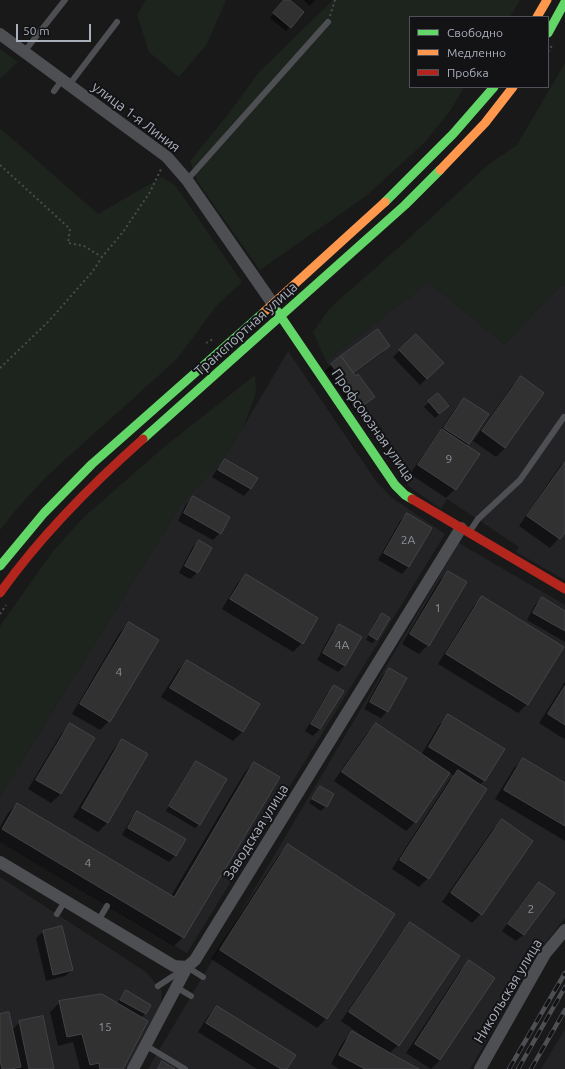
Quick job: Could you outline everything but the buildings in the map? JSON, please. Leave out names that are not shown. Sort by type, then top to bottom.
[{"type":"street","points":[[539,16],[547,0]]},
{"type":"street","points":[[549,31],[564,5]]},
{"type":"street","name":"улица 1-я Линия","points":[[0,34],[167,157],[187,180],[273,304]]},
{"type":"street","name":"Транспортная улица","points":[[0,566],[27,532],[92,464],[396,193],[473,113],[493,88]]},
{"type":"street","name":"Транспортная улица","points":[[0,593],[40,541],[79,498],[405,205],[447,164],[485,123],[512,88]]},
{"type":"street","name":"Профсоюзная улица","points":[[273,304],[395,485],[405,495],[565,589]]},
{"type":"street","name":"Заводская улица","points":[[133,1069],[187,967],[195,960],[465,530]]},
{"type":"street","points":[[0,862],[174,966],[187,967]]},
{"type":"street","name":"Никольская улица","points":[[480,1069],[545,954],[565,930]]},
{"type":"lane","points":[[24,52],[65,0]]},
{"type":"lane","points":[[54,91],[65,82],[116,22]]},
{"type":"lane","points":[[187,180],[328,22]]},
{"type":"lane","points":[[465,530],[520,480],[564,417]]},
{"type":"lane","points":[[57,914],[65,901]]},
{"type":"lane","points":[[98,921],[107,906]]},
{"type":"lane","points":[[158,986],[187,967],[203,977]]},
{"type":"lane","points":[[176,987],[191,996]]},
{"type":"lane","points":[[145,1045],[185,1069]]},
{"type":"path","points":[[328,22],[335,0]]},
{"type":"path","points":[[0,368],[49,321],[93,271],[102,257],[123,232],[150,192],[167,157]]},
{"type":"path","points":[[0,165],[70,229],[68,243],[84,246],[102,257]]},
{"type":"path","points":[[0,614],[10,600]]},
{"type":"shaded area","points":[[146,0],[226,0],[207,44],[179,77],[149,52],[137,15]]},
{"type":"shaded area","points":[[333,0],[520,0],[511,16],[409,16],[409,88],[463,88],[450,111],[424,143],[366,196],[260,270],[197,181],[190,161],[230,112],[259,72]]},
{"type":"shaded area","points":[[0,49],[18,62],[0,79]]},
{"type":"shaded area","points":[[565,63],[565,286],[562,284],[504,344],[429,282],[326,361],[313,332],[330,308],[406,241],[489,164],[517,145]]},
{"type":"shaded area","points":[[0,128],[98,214],[162,177],[175,185],[242,282],[217,305],[177,359],[47,476],[0,530]]},
{"type":"shaded area","points":[[429,282],[504,344],[562,284],[565,286],[565,580],[516,552],[519,547],[447,499],[441,509],[407,485],[413,475],[370,419],[366,422],[326,361]]},
{"type":"shaded area","points":[[288,351],[376,481],[391,497],[445,534],[187,953],[0,842],[0,796],[182,503],[223,459]]},
{"type":"shaded area","points":[[255,375],[256,392],[244,426],[223,459],[182,503],[0,796],[0,626],[54,550],[85,516],[163,448]]},
{"type":"shaded area","points":[[459,543],[565,605],[565,918],[539,951],[470,1069],[148,1069]]},
{"type":"shaded area","points":[[0,877],[146,972],[162,991],[161,1006],[128,1069],[0,1069]]},
{"type":"shaded area","points":[[565,1029],[565,1069],[541,1069]]},
{"type":"railway","points":[[509,1069],[565,973]]},
{"type":"railway","points":[[518,1069],[565,987]]},
{"type":"railway","points":[[531,1069],[565,1010]]},
{"type":"traffic: fast","points":[[549,31],[565,2]]},
{"type":"traffic: fast","points":[[385,202],[453,134],[493,88]]},
{"type":"traffic: fast","points":[[143,439],[405,205],[440,170]]},
{"type":"traffic: fast","points":[[275,308],[395,485],[405,495],[412,499]]},
{"type":"traffic: fast","points":[[0,566],[44,513],[92,464],[264,312]]},
{"type":"traffic: slow","points":[[538,16],[547,0]]},
{"type":"traffic: slow","points":[[440,170],[485,123],[512,88]]},
{"type":"traffic: slow","points":[[264,312],[385,202]]},
{"type":"traffic: jam","points":[[0,593],[49,531],[85,493],[143,439]]},
{"type":"traffic: jam","points":[[412,499],[565,589]]}]
